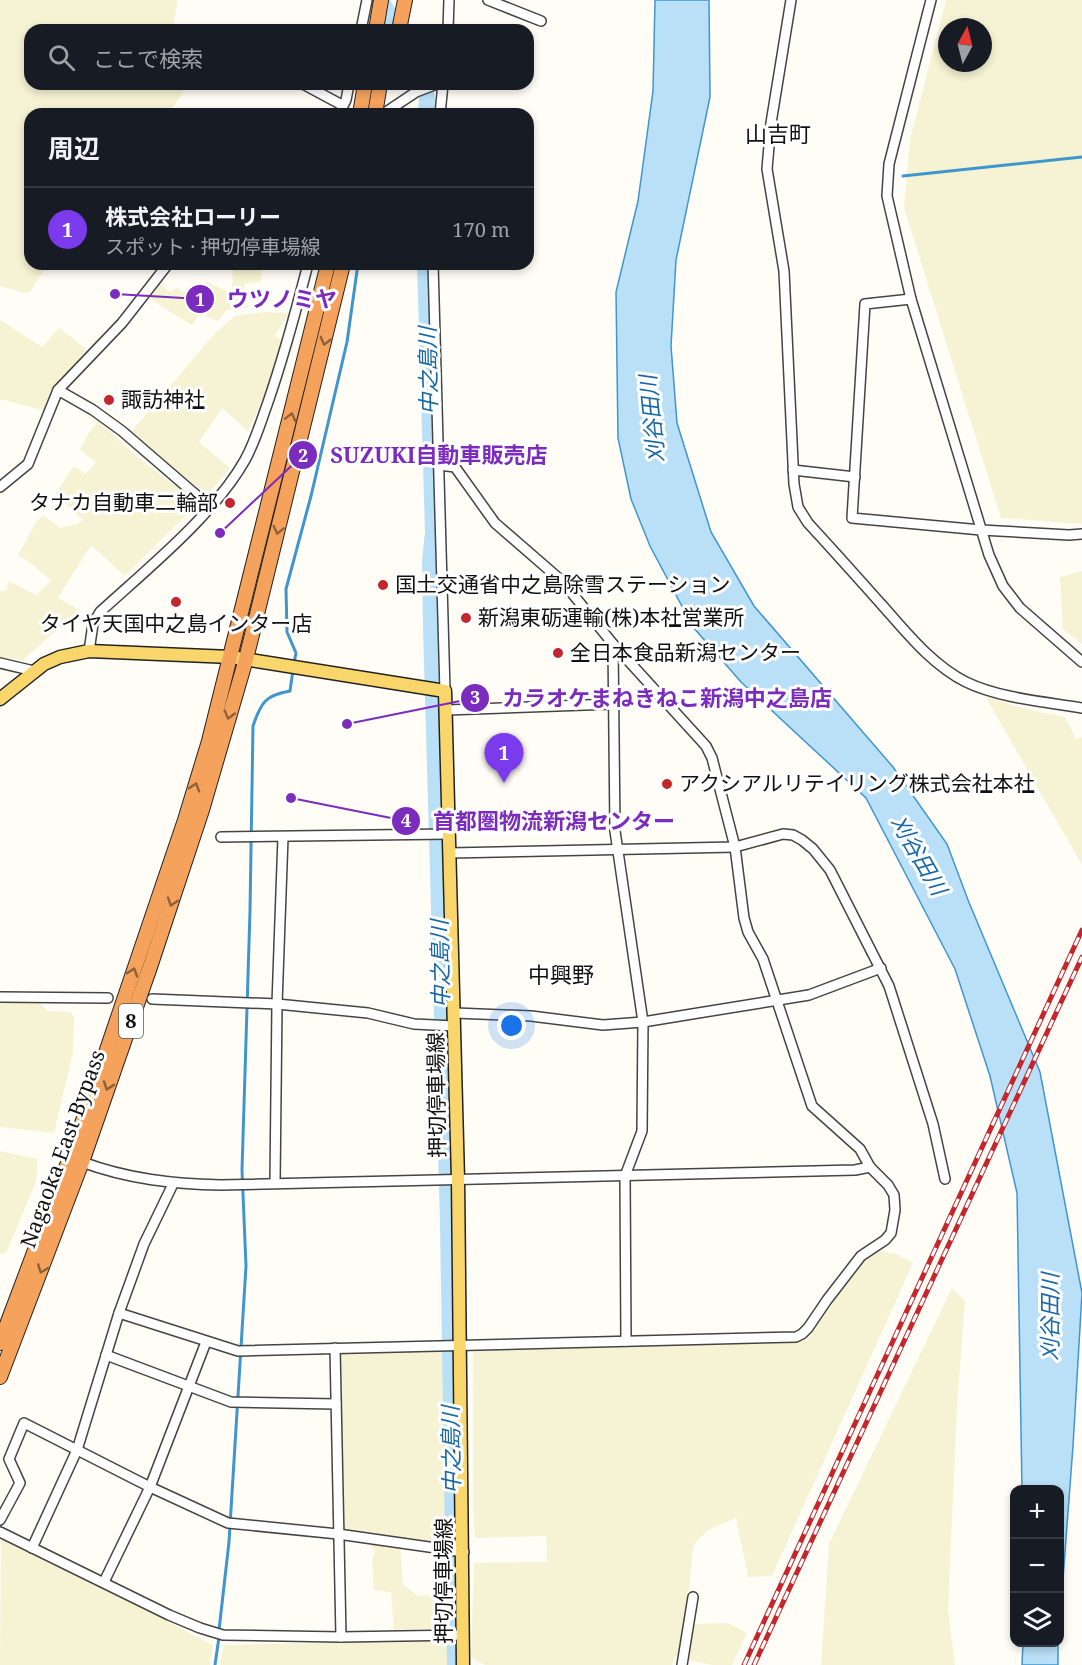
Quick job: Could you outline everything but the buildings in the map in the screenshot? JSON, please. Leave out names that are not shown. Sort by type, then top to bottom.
[{"type":"highway","points":[[376,24],[381,0]]},
{"type":"highway","points":[[392,24],[401,2]]},
{"type":"highway","points":[[399,24],[401,2]]},
{"type":"highway","points":[[361,108],[364,90]]},
{"type":"highway","points":[[379,108],[381,90]]},
{"type":"highway","name":"8","points":[[231,657],[327,270]]},
{"type":"highway","name":"8","points":[[246,659],[343,270]]},
{"type":"highway","name":"Nagaoka East Bypass","points":[[0,1344],[75,1144],[185,820],[216,719],[231,657]]},
{"type":"highway","name":"Nagaoka East Bypass","points":[[0,1377],[82,1162],[190,848],[246,659]]},
{"type":"main road","points":[[0,699],[34,671],[60,657],[89,651],[231,657],[445,691]]},
{"type":"main road","name":"押切停車場線","points":[[445,691],[455,1020],[450,1178],[461,1345],[464,1665]]},
{"type":"street","points":[[362,24],[367,0]]},
{"type":"street","points":[[448,24],[449,0]]},
{"type":"street","points":[[488,0],[541,21]]},
{"type":"street","points":[[791,0],[771,123],[767,169],[784,271],[793,470],[798,507],[808,522],[936,662],[968,683],[1020,699],[1082,708]]},
{"type":"street","points":[[931,0],[892,153],[887,179],[887,196],[911,299],[986,548],[997,576],[1008,594],[1036,623],[1082,662]]},
{"type":"street","points":[[312,90],[337,108]]},
{"type":"street","points":[[341,108],[348,90]]},
{"type":"street","points":[[386,108],[422,90]]},
{"type":"street","points":[[441,108],[442,90]]},
{"type":"street","points":[[0,487],[28,464],[58,390],[122,323],[163,270]]},
{"type":"street","points":[[89,651],[93,624],[100,612],[173,546],[210,507],[244,462],[256,437],[275,382],[306,270]]},
{"type":"street","points":[[434,270],[445,691]]},
{"type":"street","points":[[300,295],[320,300]]},
{"type":"street","points":[[911,299],[865,304],[852,518],[981,530],[1082,534]]},
{"type":"street","points":[[58,390],[93,410],[122,431],[210,507]]},
{"type":"street","points":[[119,1313],[238,1351],[796,1337],[802,1334],[861,1256],[885,1240],[891,1233],[896,1210],[894,1195],[888,1185],[870,1167],[860,1149],[812,1106],[763,959],[746,925],[735,847],[712,758],[706,746],[613,644],[563,582],[495,523],[455,467],[439,465]]},
{"type":"street","points":[[793,470],[855,477]]},
{"type":"street","points":[[613,644],[615,831],[643,1022],[642,1131],[625,1176],[627,1341]]},
{"type":"street","points":[[0,663],[34,671]]},
{"type":"street","points":[[447,710],[613,704]]},
{"type":"street","points":[[221,837],[450,834]]},
{"type":"street","points":[[450,854],[618,848],[735,847],[783,834],[793,835],[813,849],[830,870],[889,986],[933,1124],[945,1179]]},
{"type":"street","points":[[275,1184],[283,837]]},
{"type":"street","points":[[152,999],[278,1004],[368,1012],[414,1024],[531,1016],[603,1024],[643,1022],[809,994],[881,968]]},
{"type":"street","points":[[0,996],[108,998]]},
{"type":"street","points":[[82,1162],[140,1179],[173,1184],[275,1184],[450,1178],[625,1176],[855,1170],[870,1167]]},
{"type":"street","points":[[32,1548],[78,1450],[119,1313],[144,1244],[173,1184]]},
{"type":"street","points":[[104,1582],[150,1487],[206,1342]]},
{"type":"street","points":[[335,1348],[340,1637]]},
{"type":"street","points":[[106,1355],[231,1402],[336,1404]]},
{"type":"street","points":[[0,1520],[20,1484],[9,1459],[24,1423],[150,1487],[228,1522],[464,1551]]},
{"type":"street","points":[[0,1532],[168,1615],[214,1633],[238,1636],[340,1637],[462,1635]]},
{"type":"street","points":[[682,1665],[693,1597]]},
{"type":"shaded area","points":[[0,0],[178,0],[173,24],[24,24],[24,90],[183,90],[183,93],[172,108],[24,108],[24,270],[44,270],[30,292],[25,293],[0,286]]},
{"type":"shaded area","points":[[946,0],[1082,0],[1082,524],[1001,518],[904,208],[910,140],[938,31],[938,72],[992,72],[992,18],[941,18]]},
{"type":"shaded area","points":[[233,270],[262,270],[261,282],[244,284],[248,308],[227,310],[218,321],[200,314],[192,325],[150,299],[160,284],[170,292],[177,288],[196,298],[206,281],[232,294]]},
{"type":"shaded area","points":[[264,312],[290,313],[275,335],[282,341],[266,392],[248,431],[222,408],[199,442],[230,468],[211,491],[204,492],[132,431],[216,332],[235,316]]},
{"type":"shaded area","points":[[0,320],[42,347],[59,328],[85,348],[87,355],[46,411],[0,399]]},
{"type":"shaded area","points":[[98,421],[140,459],[193,499],[195,506],[125,576],[91,545],[58,598],[79,610],[23,660],[0,657],[0,591],[6,590],[9,581],[36,595],[51,581],[18,555],[36,522],[43,515],[60,528],[78,524],[83,520],[55,494],[74,466],[86,474],[96,462],[80,450]]},
{"type":"shaded area","points":[[1082,571],[1082,644],[1063,629],[1060,577]]},
{"type":"shaded area","points":[[985,696],[1025,709],[1065,717],[1076,739],[1082,737],[1082,865]]},
{"type":"shaded area","points":[[0,1002],[39,1002],[48,1011],[71,1012],[74,1017],[73,1052],[54,1133],[0,1127]]},
{"type":"shaded area","points":[[0,1151],[38,1159],[36,1182],[6,1253],[0,1254]]},
{"type":"shaded area","points":[[879,1251],[896,1254],[913,1263],[772,1576],[748,1577],[736,1518],[708,1530],[693,1547],[686,1624],[728,1623],[747,1633],[732,1665],[712,1665],[674,1657],[672,1665],[485,1665],[471,1657],[474,1563],[547,1562],[546,1536],[475,1538],[473,1351],[807,1341],[840,1292],[865,1261]]},
{"type":"shaded area","points":[[952,1288],[965,1301],[957,1407],[948,1610],[955,1665],[821,1665],[829,1544]]},
{"type":"shaded area","points":[[445,1351],[447,1543],[344,1530],[340,1357],[344,1352]]},
{"type":"shaded area","points":[[1,1536],[213,1645],[210,1665],[0,1665]]},
{"type":"shaded area","points":[[370,1544],[400,1546],[403,1581],[401,1583],[418,1596],[449,1594],[451,1628],[394,1630],[391,1592],[374,1590],[372,1559],[375,1552]]},
{"type":"shaded area","points":[[447,1640],[448,1665],[220,1665],[224,1645]]},
{"type":"water","name":"刈谷田川","points":[[655,0],[709,0],[710,97],[676,260],[671,346],[677,423],[711,532],[754,606],[893,767],[947,844],[1040,1072],[1082,1293],[1064,1565],[1064,1485],[1022,1485],[1017,1193],[990,1076],[955,969],[866,798],[741,682],[693,627],[650,546],[631,499],[618,438],[616,292],[638,201],[653,91]]},
{"type":"water","points":[[1023,1647],[1058,1647],[1058,1665],[1022,1665]]},
{"type":"waterway","name":"中之島川","points":[[381,0],[395,24]]},
{"type":"waterway","name":"中之島川","points":[[425,90],[426,108]]},
{"type":"waterway","points":[[903,176],[1082,157]]},
{"type":"waterway","points":[[294,663],[296,653],[287,632],[286,589],[311,496],[347,342],[357,270]]},
{"type":"waterway","name":"中之島川","points":[[425,270],[433,532],[430,561],[431,627],[448,1222],[455,1665]]},
{"type":"waterway","points":[[219,1630],[229,1542],[246,1266],[242,1170],[253,726],[265,701],[275,695],[290,691],[293,670]]},
{"type":"waterway","points":[[215,1665],[219,1637]]},
{"type":"railway","points":[[744,1665],[1082,930]]},
{"type":"railway","points":[[754,1665],[1082,957]]},
{"type":"place","name":"ウツノミヤ","points":[[115,294]]},
{"type":"place","name":"諏訪神社","points":[[109,400]]},
{"type":"place","name":"タナカ自動車二輪部","points":[[230,503]]},
{"type":"place","name":"SUZUKI自動車販売店","points":[[220,533]]},
{"type":"place","name":"国土交通省中之島除雪ステーション","points":[[383,585]]},
{"type":"place","name":"タイヤ天国中之島インター店","points":[[176,602]]},
{"type":"place","name":"新潟東砺運輸(株)本社営業所","points":[[466,618]]},
{"type":"place","name":"全日本食品新潟センター","points":[[558,653]]},
{"type":"place","name":"カラオケまねきねこ新潟中之島店","points":[[347,724]]},
{"type":"place","name":"株式会社ローリー","points":[[504,783]]},
{"type":"place","name":"アクシアルリテイリング株式会社本社","points":[[667,784]]},
{"type":"place","name":"首都圏物流新潟センター","points":[[291,798]]},
{"type":"district","name":"山吉町","points":[[778,134]]},
{"type":"district","name":"中興野","points":[[561,975]]}]
